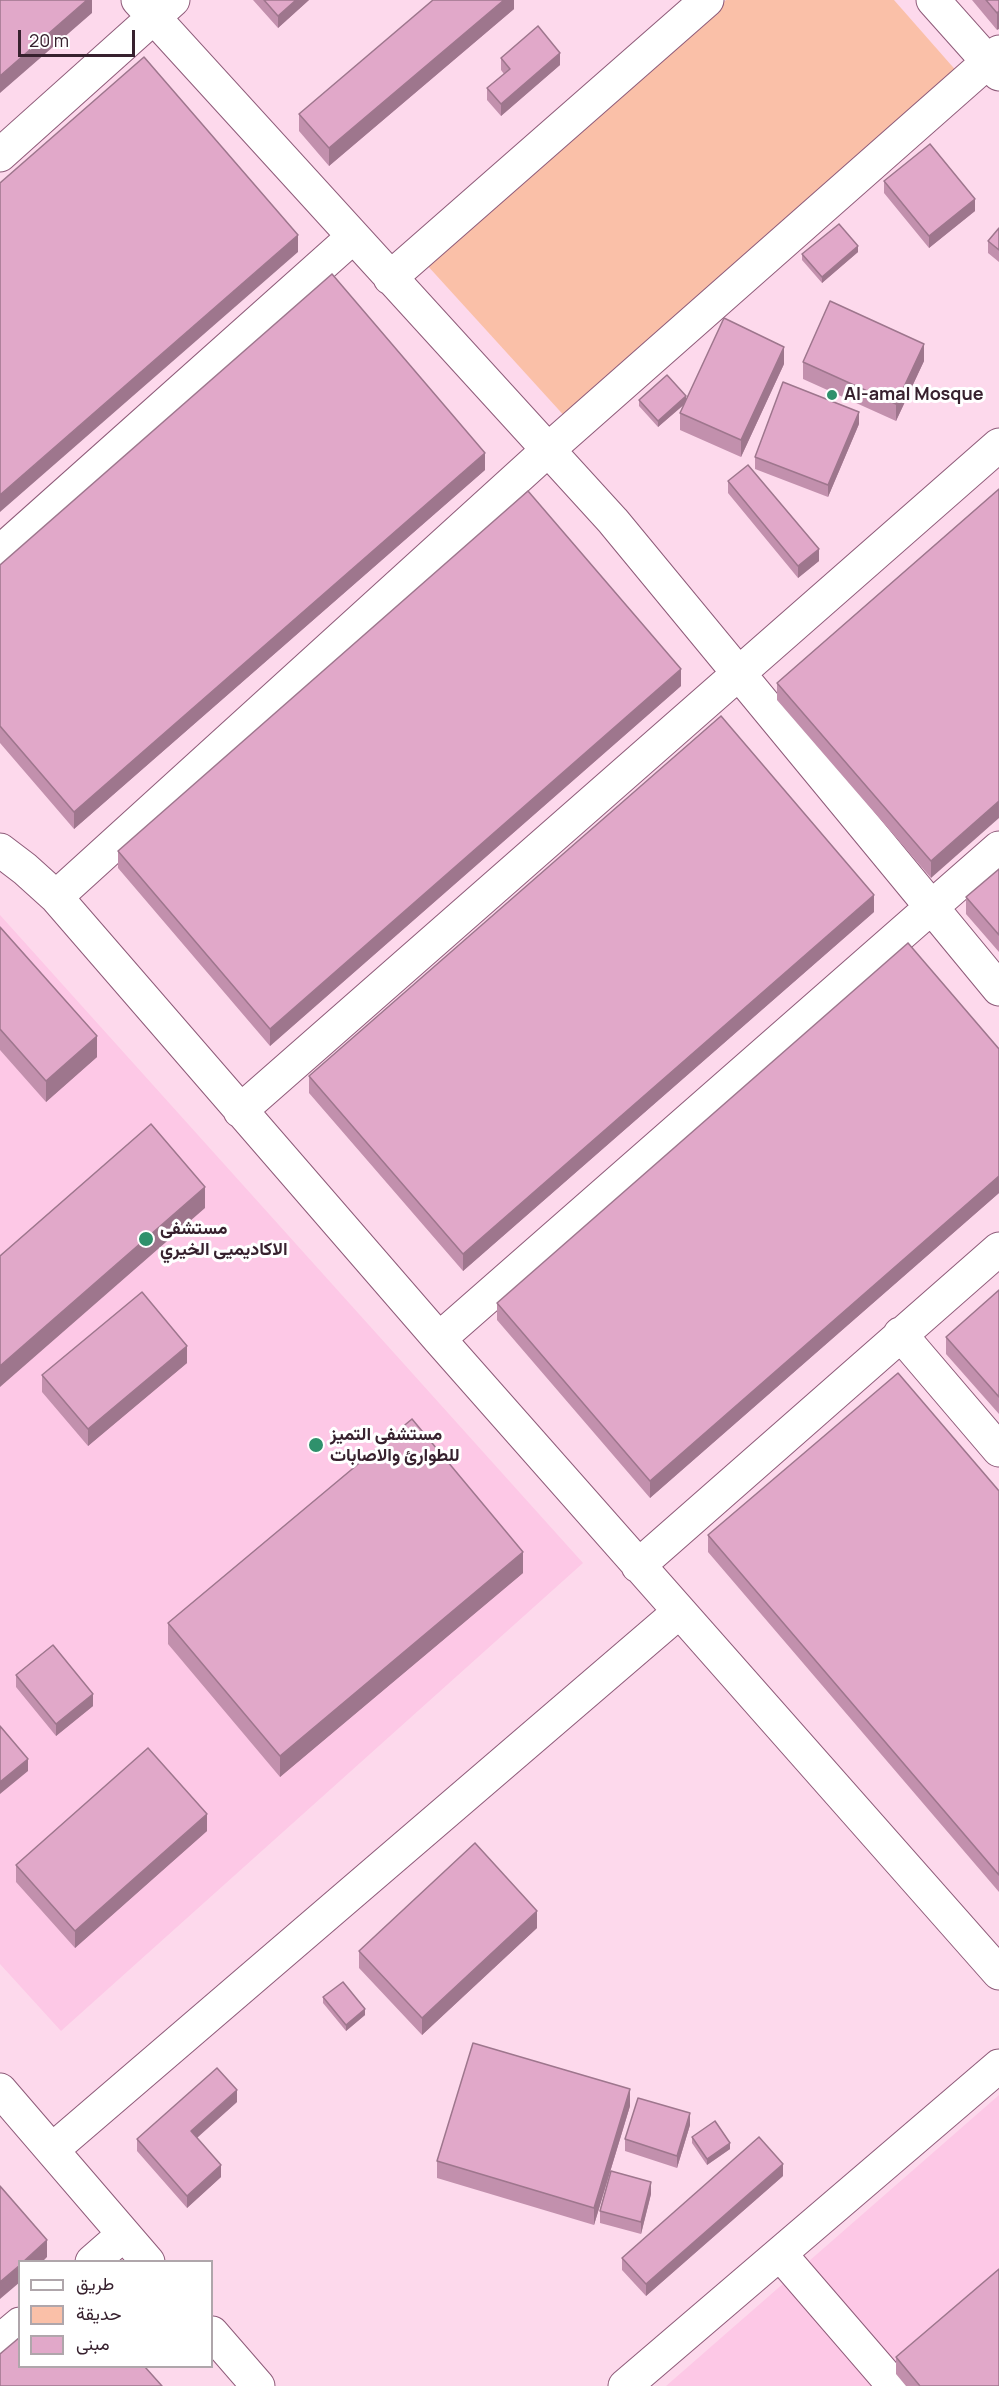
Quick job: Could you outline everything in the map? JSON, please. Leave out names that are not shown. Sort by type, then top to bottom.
[{"type":"street","points":[[390,278],[707,0]]},
{"type":"street","points":[[56,897],[549,449],[995,63],[933,0]]},
{"type":"street","points":[[0,155],[155,6],[353,237],[613,521],[999,990]]},
{"type":"street","points":[[0,552],[353,237]]},
{"type":"street","points":[[240,1111],[999,445]]},
{"type":"street","points":[[439,1339],[999,848]]},
{"type":"street","points":[[0,850],[56,897],[439,1339],[999,1973]]},
{"type":"street","points":[[638,1566],[999,1249]]},
{"type":"street","points":[[900,1334],[999,1450]]},
{"type":"street","points":[[52,2150],[679,1612]]},
{"type":"street","points":[[625,2386],[999,2066]]},
{"type":"street","points":[[0,2090],[146,2260]]},
{"type":"street","points":[[94,2260],[124,2234]]},
{"type":"street","points":[[780,2254],[894,2386]]},
{"type":"street","points":[[0,2341],[18,2326]]},
{"type":"street","points":[[213,2334],[258,2386]]},
{"type":"shaded area","name":"مستشفى الاكاديميى الخيري","points":[[0,915],[583,1563],[61,2031],[0,1964]]},
{"type":"shaded area","points":[[999,2095],[999,2386],[666,2386]]},
{"type":"green space","points":[[726,0],[894,0],[959,74],[568,420],[426,264]]},
{"type":"building","points":[[0,0],[87,0],[0,76]]},
{"type":"building","points":[[264,0],[296,0],[278,16]]},
{"type":"building","points":[[433,0],[504,0],[329,148],[299,114]]},
{"type":"building","points":[[986,0],[999,0],[997,13]]},
{"type":"building","points":[[538,26],[560,53],[501,104],[487,88],[510,69],[501,58]]},
{"type":"building","points":[[144,57],[298,235],[0,495],[0,183]]},
{"type":"building","points":[[930,144],[975,199],[929,236],[884,181]]},
{"type":"building","points":[[839,224],[858,246],[822,277],[802,254]]},
{"type":"building","points":[[999,228],[999,250],[988,241]]},
{"type":"building","points":[[332,274],[485,453],[74,812],[0,726],[0,565]]},
{"type":"building","points":[[830,301],[924,344],[896,404],[803,362]]},
{"type":"building","points":[[724,318],[784,347],[741,440],[680,413]]},
{"type":"building","points":[[667,375],[686,396],[658,421],[639,400]]},
{"type":"building","points":[[783,382],[859,412],[828,485],[755,457]]},
{"type":"building","points":[[748,465],[819,549],[798,566],[728,481]]},
{"type":"building","points":[[999,489],[999,801],[931,861],[777,683]]},
{"type":"building","points":[[528,491],[681,669],[270,1029],[118,851]]},
{"type":"building","points":[[721,716],[874,895],[463,1254],[309,1076]]},
{"type":"building","points":[[999,869],[999,935],[966,897]]},
{"type":"building","points":[[0,927],[97,1036],[46,1081],[0,1029]]},
{"type":"building","points":[[908,943],[999,1049],[999,1176],[650,1481],[497,1303]]},
{"type":"building","points":[[151,1124],[205,1187],[0,1366],[0,1256]]},
{"type":"building","points":[[999,1290],[999,1397],[946,1337]]},
{"type":"building","points":[[142,1292],[187,1346],[88,1429],[42,1375]]},
{"type":"building","points":[[898,1373],[999,1491],[999,1875],[708,1535]]},
{"type":"building","points":[[412,1419],[523,1552],[280,1756],[168,1623]]},
{"type":"building","points":[[53,1645],[93,1694],[56,1724],[16,1675]]},
{"type":"building","points":[[0,1726],[28,1759],[0,1782]]},
{"type":"building","points":[[148,1748],[207,1814],[75,1931],[16,1865]]},
{"type":"building","points":[[475,1843],[537,1911],[422,2018],[359,1951]]},
{"type":"building","points":[[343,1982],[365,2009],[346,2025],[323,1997]]},
{"type":"building","points":[[473,2043],[630,2089],[594,2208],[437,2161]]},
{"type":"building","points":[[217,2068],[237,2090],[191,2131],[221,2165],[187,2196],[137,2139]]},
{"type":"building","points":[[638,2098],[690,2113],[677,2156],[625,2139]]},
{"type":"building","points":[[715,2121],[730,2143],[707,2159],[692,2137]]},
{"type":"building","points":[[759,2137],[783,2164],[646,2284],[622,2258]]},
{"type":"building","points":[[611,2171],[651,2182],[641,2222],[600,2211]]},
{"type":"building","points":[[0,2186],[47,2240],[25,2260],[18,2260],[18,2267],[0,2282]]},
{"type":"building","points":[[999,2269],[999,2386],[920,2386],[896,2357]]},
{"type":"building","points":[[18,2339],[18,2368],[146,2368],[162,2386],[0,2386],[0,2354]]},
{"type":"place","name":"Al-amal Mosque","points":[[832,395]]},
{"type":"place","name":"مستشفى الاكاديميى الخيري","points":[[146,1239]]},
{"type":"place","name":"مستشفى التميز للطوارئ والاصابات","points":[[316,1445]]}]
